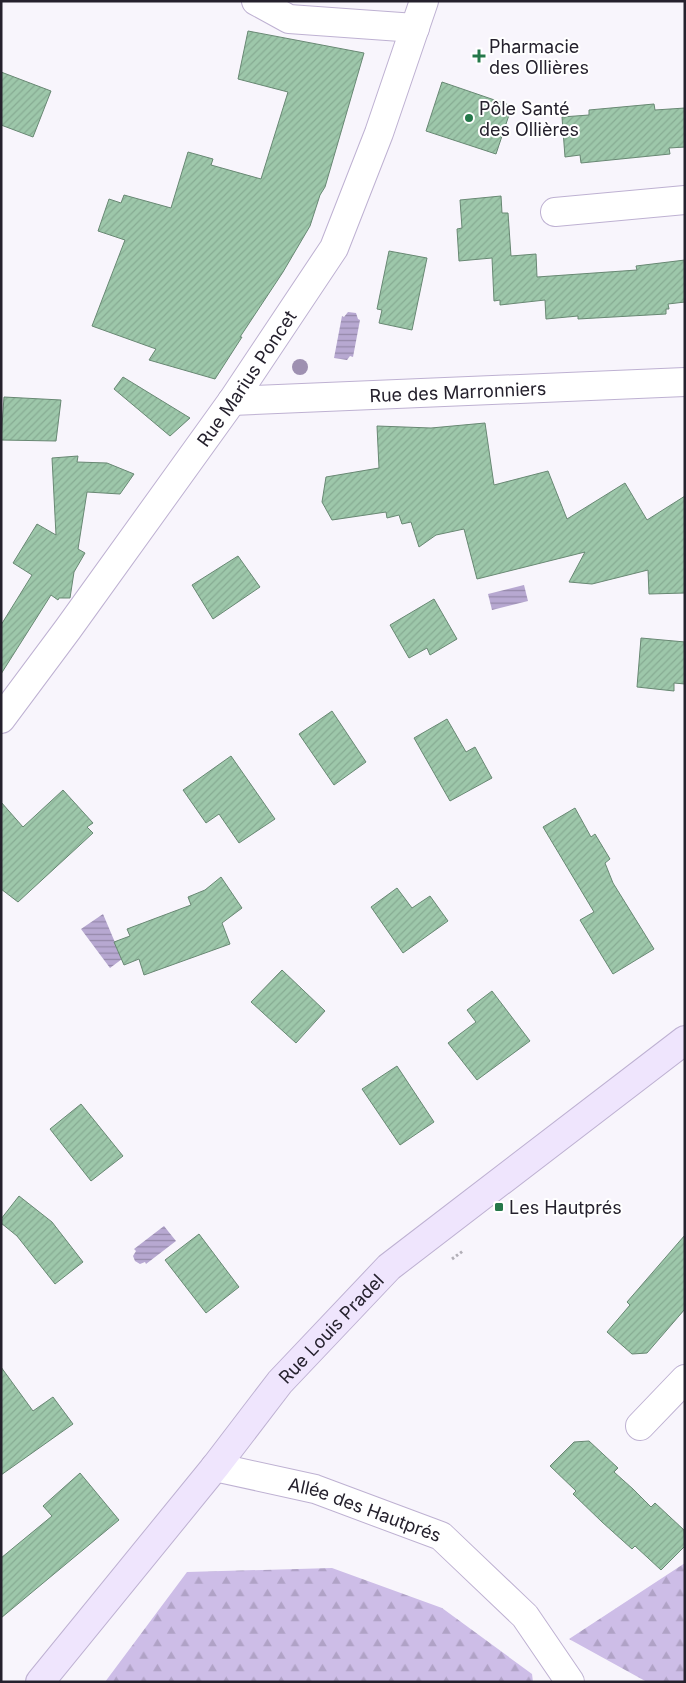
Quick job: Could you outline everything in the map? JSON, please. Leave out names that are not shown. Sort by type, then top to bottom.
[{"type":"main road","name":"Rue Louis Pradel","points":[[40,1682],[215,1468],[280,1382],[390,1267],[685,1040]]},
{"type":"street","points":[[256,1],[289,19],[415,28]]},
{"type":"street","name":"Rue Marius Poncet","points":[[1,719],[232,401],[334,248],[379,133],[424,1]]},
{"type":"street","points":[[555,212],[685,200]]},
{"type":"street","name":"Rue des Marronniers","points":[[232,401],[685,382]]},
{"type":"street","points":[[640,1426],[685,1379]]},
{"type":"street","name":"Allée des Hautprés","points":[[215,1468],[315,1490],[441,1536],[524,1616],[570,1682]]},
{"type":"path","points":[[447,1260],[455,1257],[470,1246]]},
{"type":"green space","points":[[685,1563],[685,1682],[647,1682],[569,1639]]},
{"type":"green space","points":[[332,1568],[442,1608],[532,1674],[533,1682],[105,1682],[187,1572]]},
{"type":"shaded area","points":[[348,312],[356,313],[360,320],[353,357],[350,356],[347,360],[334,358],[342,316],[344,317]]},
{"type":"shaded area","points":[[524,585],[528,601],[492,610],[488,594]]},
{"type":"shaded area","points":[[103,914],[122,959],[110,968],[81,929]]},
{"type":"shaded area","points":[[164,1226],[176,1241],[146,1264],[145,1262],[140,1264],[135,1261],[133,1256],[136,1251],[134,1249]]},
{"type":"building","points":[[248,31],[364,53],[325,187],[320,195],[310,226],[215,379],[149,360],[156,349],[92,326],[125,240],[98,231],[109,199],[121,203],[124,195],[171,208],[188,152],[213,159],[211,165],[261,179],[288,92],[238,79]]},
{"type":"building","points":[[1,72],[51,91],[33,137],[1,125]]},
{"type":"building","name":"Pôle Santé des Ollières","points":[[442,82],[512,106],[496,154],[426,131]]},
{"type":"building","points":[[654,104],[655,110],[685,108],[685,147],[669,148],[670,154],[581,163],[580,155],[565,157],[562,117],[589,115],[589,110]]},
{"type":"building","points":[[501,196],[502,213],[508,213],[511,256],[536,254],[537,277],[637,270],[636,266],[685,260],[685,302],[668,304],[669,309],[666,309],[666,314],[578,319],[578,316],[546,319],[545,300],[500,305],[500,300],[494,301],[492,258],[459,261],[457,229],[462,228],[460,200]]},
{"type":"building","points":[[389,251],[427,258],[412,330],[379,323],[382,310],[377,309]]},
{"type":"building","points":[[123,377],[190,418],[170,436],[114,389]]},
{"type":"building","points":[[4,397],[61,400],[56,441],[1,440]]},
{"type":"building","points":[[485,423],[494,485],[548,471],[567,519],[625,483],[647,520],[685,496],[685,593],[649,594],[648,570],[592,584],[569,582],[585,552],[477,579],[464,529],[436,535],[419,547],[411,522],[402,524],[399,515],[387,518],[386,512],[332,520],[322,502],[326,477],[379,468],[377,426],[431,428]]},
{"type":"building","points":[[78,456],[77,462],[107,463],[134,474],[120,494],[87,492],[78,549],[85,553],[74,572],[70,598],[59,598],[58,600],[51,595],[1,674],[1,625],[32,575],[13,563],[37,524],[56,535],[52,458]]},
{"type":"building","points":[[238,556],[260,587],[213,619],[192,585]]},
{"type":"building","points":[[434,599],[457,639],[430,655],[427,648],[409,658],[390,625]]},
{"type":"building","points":[[641,638],[685,642],[685,684],[674,683],[674,691],[637,687]]},
{"type":"building","points":[[332,711],[366,762],[334,785],[299,734]]},
{"type":"building","points":[[447,719],[466,752],[475,747],[492,778],[450,801],[414,738]]},
{"type":"building","points":[[231,756],[275,819],[239,843],[219,814],[206,823],[183,790]]},
{"type":"building","points":[[63,790],[93,823],[87,827],[93,833],[18,902],[1,889],[1,802],[23,827]]},
{"type":"building","points":[[575,808],[591,837],[595,834],[610,859],[605,863],[613,883],[654,949],[613,974],[580,920],[594,912],[543,827]]},
{"type":"building","points":[[221,877],[242,908],[222,923],[230,944],[144,975],[139,959],[124,965],[114,942],[130,936],[127,929],[191,905],[188,897],[205,890]]},
{"type":"building","points":[[397,888],[412,908],[430,896],[448,921],[403,953],[371,907]]},
{"type":"building","points":[[282,970],[325,1011],[296,1043],[251,1002]]},
{"type":"building","points":[[492,991],[530,1041],[477,1080],[448,1043],[476,1022],[467,1010]]},
{"type":"building","points":[[397,1066],[434,1122],[400,1145],[362,1089]]},
{"type":"building","points":[[81,1104],[123,1156],[91,1181],[50,1129]]},
{"type":"building","points":[[19,1196],[52,1222],[83,1262],[55,1284],[17,1236],[1,1223],[1,1219]]},
{"type":"building","points":[[199,1234],[239,1287],[206,1313],[165,1260]]},
{"type":"building","points":[[685,1235],[685,1309],[647,1353],[632,1354],[607,1332],[630,1305],[627,1302]]},
{"type":"building","points":[[1,1367],[33,1411],[53,1397],[73,1424],[1,1475]]},
{"type":"building","points":[[589,1441],[618,1468],[614,1472],[651,1507],[655,1503],[684,1530],[685,1546],[661,1570],[635,1546],[632,1549],[602,1522],[573,1494],[576,1491],[550,1466],[574,1442]]},
{"type":"building","points":[[80,1473],[119,1520],[1,1618],[1,1558],[52,1516],[43,1506]]},
{"type":"place","name":"Pharmacie des Ollières","points":[[479,56]]},
{"type":"place","name":"Pôle Santé des Ollières","points":[[469,118]]},
{"type":"place","name":"Les Hautprés","points":[[499,1207]]}]
